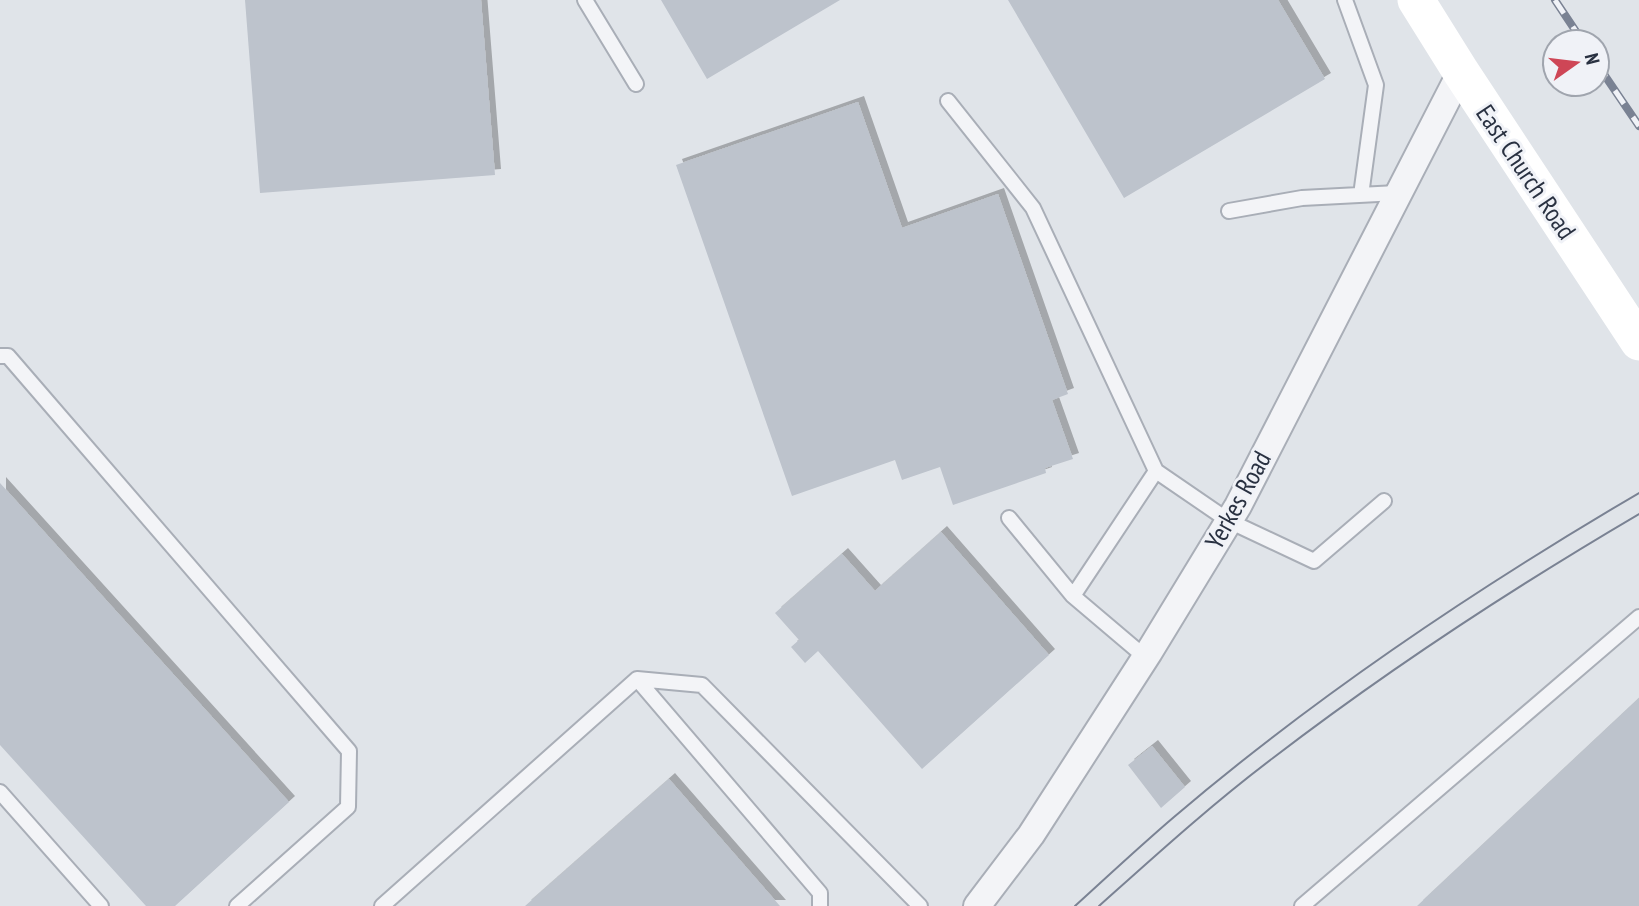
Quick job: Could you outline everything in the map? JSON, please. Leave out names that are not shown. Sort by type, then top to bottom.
[{"type":"street","name":"East Church Road","points":[[1416,0],[1639,342]]},
{"type":"street","name":"Yerkes Road","points":[[977,906],[1031,835],[1228,521],[1461,72]]},
{"type":"lane","points":[[585,0],[636,84]]},
{"type":"lane","points":[[1345,0],[1376,85],[1361,195]]},
{"type":"lane","points":[[947,101],[1033,208],[1156,471],[1228,521],[1314,561],[1384,501]]},
{"type":"lane","points":[[1229,211],[1302,198],[1397,193]]},
{"type":"lane","points":[[0,356],[8,356],[349,751],[348,807],[237,906]]},
{"type":"lane","points":[[1073,596],[1156,471]]},
{"type":"lane","points":[[1009,518],[1073,596],[1145,657]]},
{"type":"lane","points":[[1301,906],[1639,617]]},
{"type":"lane","points":[[637,680],[820,893],[820,906]]},
{"type":"lane","points":[[382,906],[637,680],[702,685],[920,906]]},
{"type":"lane","points":[[0,792],[101,906]]},
{"type":"building","points":[[245,0],[481,0],[495,175],[260,193]]},
{"type":"building","points":[[661,0],[840,0],[707,79]]},
{"type":"building","points":[[1008,0],[1278,0],[1325,79],[1124,198]]},
{"type":"building","points":[[858,102],[902,228],[998,194],[1068,394],[1052,400],[1073,459],[1045,468],[1046,473],[953,505],[940,467],[902,480],[895,460],[792,496],[676,165]]},
{"type":"building","points":[[0,483],[289,802],[175,906],[146,906],[0,745]]},
{"type":"building","points":[[941,532],[1049,655],[922,769],[818,651],[805,663],[791,647],[799,640],[775,613],[842,554],[875,591]]},
{"type":"building","points":[[1639,698],[1639,906],[1417,906]]},
{"type":"building","points":[[1152,746],[1185,787],[1161,808],[1128,765]]},
{"type":"building","points":[[669,779],[780,906],[525,906]]},
{"type":"tram line","points":[[1075,906],[1228,772],[1341,686],[1458,605],[1639,493]]},
{"type":"tram line","points":[[1099,906],[1228,793],[1361,693],[1452,630],[1639,514]]},
{"type":"railway","points":[[1555,0],[1574,28]]},
{"type":"railway","points":[[1611,85],[1639,126]]}]
